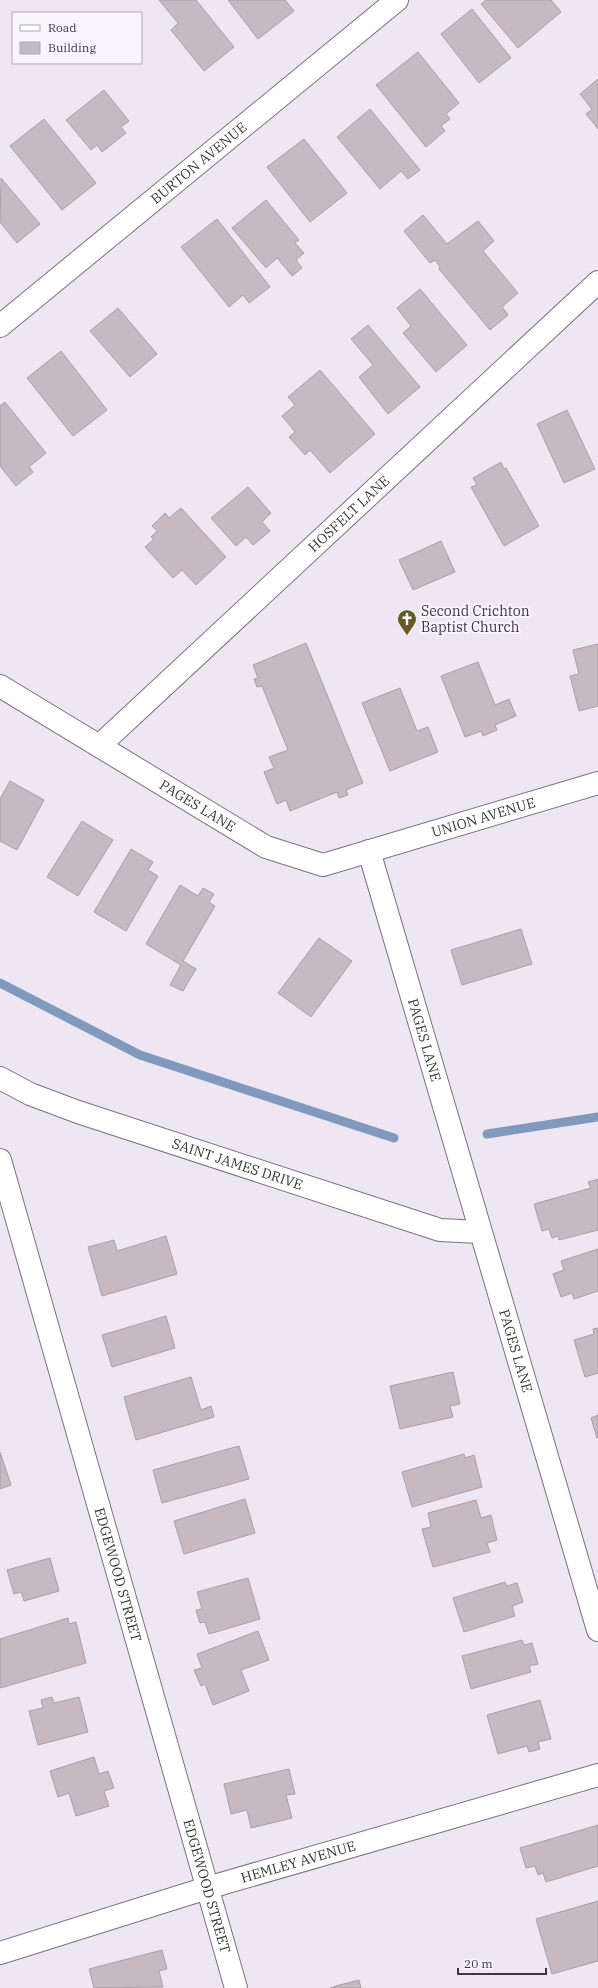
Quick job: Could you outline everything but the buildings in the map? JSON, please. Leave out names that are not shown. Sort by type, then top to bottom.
[{"type":"street","name":"BURTON AVENUE","points":[[0,326],[397,0]]},
{"type":"street","name":"HOSFELT LANE","points":[[99,746],[598,282]]},
{"type":"street","name":"PAGES LANE","points":[[0,686],[266,848],[323,865],[369,851],[598,1630]]},
{"type":"street","name":"UNION AVENUE","points":[[369,851],[598,783]]},
{"type":"street","name":"SAINT JAMES DRIVE","points":[[0,1078],[30,1094],[78,1112],[433,1228],[440,1230],[480,1232]]},
{"type":"street","name":"EDGEWOOD STREET","points":[[0,1160],[236,1988]]},
{"type":"street","name":"HEMLEY AVENUE","points":[[0,1953],[207,1888],[598,1774]]},
{"type":"waterway","points":[[0,983],[140,1055],[394,1138]]},
{"type":"waterway","points":[[487,1134],[598,1117]]},
{"type":"place","name":"Second Crichton Baptist Church","points":[[407,636]]}]
